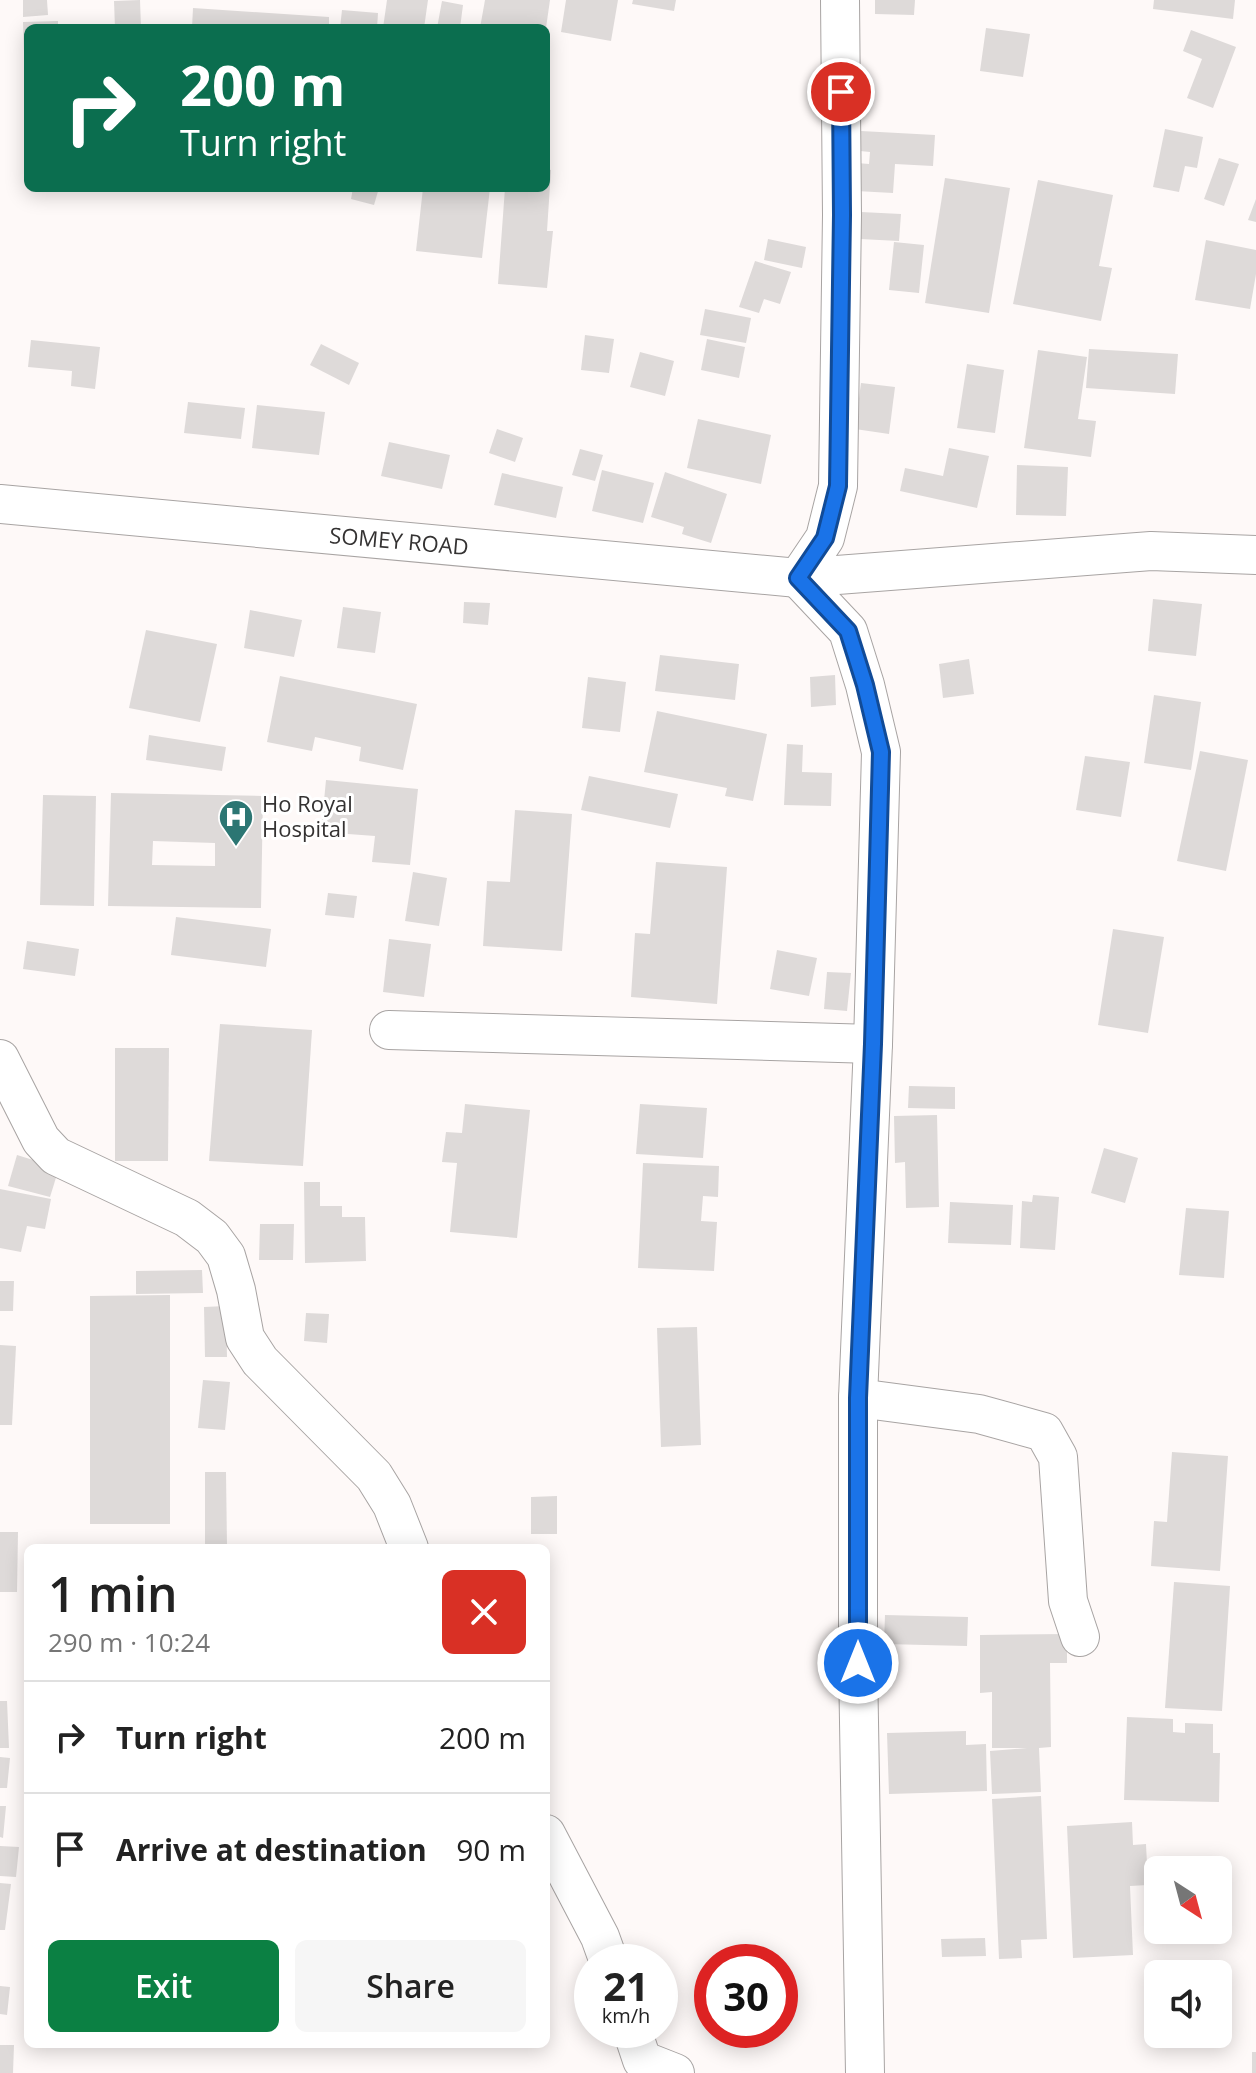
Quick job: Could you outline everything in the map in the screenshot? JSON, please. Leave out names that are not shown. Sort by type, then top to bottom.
[{"type":"street","points":[[840,0],[842,215],[838,486],[825,538],[798,578],[848,631],[881,752],[858,1398],[858,1663],[865,2073]]},
{"type":"street","name":"SOMEY ROAD","points":[[0,504],[798,578],[1151,551],[1256,555]]},
{"type":"street","points":[[389,1030],[873,1044]]},
{"type":"street","points":[[0,1059],[41,1140],[56,1156],[187,1218],[212,1237],[226,1256],[245,1338],[260,1361],[374,1476],[392,1505],[407,1544]]},
{"type":"street","points":[[858,1398],[979,1414],[1044,1432],[1058,1457],[1068,1601],[1080,1637]]},
{"type":"street","points":[[550,1842],[603,1944]]},
{"type":"street","points":[[638,2048],[642,2060],[675,2073]]},
{"type":"building","points":[[23,0],[47,0],[48,15],[23,17]]},
{"type":"building","points":[[140,0],[141,24],[115,24],[114,1]]},
{"type":"building","points":[[387,0],[428,0],[425,24],[384,24]]},
{"type":"building","points":[[485,0],[550,0],[547,24],[481,24]]},
{"type":"building","points":[[566,0],[618,0],[611,41],[561,32]]},
{"type":"building","points":[[633,0],[676,0],[674,11],[632,4]]},
{"type":"building","points":[[875,0],[915,0],[914,15],[875,14]]},
{"type":"building","points":[[1154,0],[1235,0],[1233,19],[1153,9]]},
{"type":"building","points":[[442,1],[463,5],[461,24],[438,24]]},
{"type":"building","points":[[193,8],[329,17],[329,24],[192,24]]},
{"type":"building","points":[[342,10],[378,13],[377,24],[340,24]]},
{"type":"building","points":[[58,21],[58,24],[24,24],[24,52],[23,22]]},
{"type":"building","points":[[986,28],[1030,34],[1023,77],[980,71]]},
{"type":"building","points":[[1191,30],[1236,47],[1213,108],[1187,98],[1202,59],[1183,51]]},
{"type":"building","points":[[1165,129],[1203,137],[1197,168],[1185,166],[1179,192],[1153,187]]},
{"type":"building","points":[[861,131],[935,135],[933,166],[895,164],[893,193],[856,191],[857,163],[869,164],[870,152],[860,151]]},
{"type":"building","points":[[1219,158],[1239,164],[1224,206],[1204,199]]},
{"type":"building","points":[[945,178],[1010,188],[989,313],[925,303]]},
{"type":"building","points":[[1038,180],[1113,195],[1099,266],[1112,268],[1101,321],[1013,304]]},
{"type":"building","points":[[352,192],[378,192],[374,205],[351,199]]},
{"type":"building","points":[[423,192],[490,192],[482,258],[416,251]]},
{"type":"building","points":[[505,192],[550,192],[547,231],[553,231],[547,288],[498,284]]},
{"type":"building","points":[[1256,199],[1256,222],[1248,220]]},
{"type":"building","points":[[861,212],[901,214],[899,241],[860,239]]},
{"type":"building","points":[[768,239],[806,247],[802,268],[764,260]]},
{"type":"building","points":[[1206,240],[1256,250],[1256,274],[1250,309],[1195,300]]},
{"type":"building","points":[[894,242],[924,245],[919,293],[889,290]]},
{"type":"building","points":[[755,261],[791,272],[780,304],[764,299],[759,313],[739,307]]},
{"type":"building","points":[[705,309],[751,318],[746,343],[700,335]]},
{"type":"building","points":[[585,335],[614,339],[609,373],[581,370]]},
{"type":"building","points":[[707,339],[745,347],[739,378],[701,370]]},
{"type":"building","points":[[31,340],[100,347],[95,389],[71,386],[72,371],[28,367]]},
{"type":"building","points":[[321,344],[359,363],[349,385],[310,365]]},
{"type":"building","points":[[1089,349],[1178,354],[1175,394],[1086,388]]},
{"type":"building","points":[[1038,350],[1087,357],[1078,419],[1096,421],[1091,457],[1024,448]]},
{"type":"building","points":[[640,352],[674,361],[665,396],[630,387]]},
{"type":"building","points":[[967,364],[1004,370],[995,433],[957,428]]},
{"type":"building","points":[[861,383],[895,387],[889,434],[855,429]]},
{"type":"building","points":[[188,402],[245,408],[241,439],[184,433]]},
{"type":"building","points":[[257,405],[325,412],[319,455],[252,448]]},
{"type":"building","points":[[698,419],[771,435],[761,484],[687,468]]},
{"type":"building","points":[[497,429],[523,438],[515,462],[489,453]]},
{"type":"building","points":[[389,442],[450,455],[442,489],[381,476]]},
{"type":"building","points":[[949,448],[989,456],[977,508],[900,491],[905,468],[943,476]]},
{"type":"building","points":[[580,449],[603,455],[595,481],[572,475]]},
{"type":"building","points":[[1017,465],[1068,467],[1066,516],[1016,515]]},
{"type":"building","points":[[602,470],[654,483],[643,523],[592,511]]},
{"type":"building","points":[[665,472],[727,494],[711,543],[682,534],[684,527],[651,517]]},
{"type":"building","points":[[502,473],[563,487],[556,518],[494,505]]},
{"type":"building","points":[[1153,599],[1202,604],[1196,656],[1148,651]]},
{"type":"building","points":[[464,602],[490,603],[488,625],[463,623]]},
{"type":"building","points":[[343,607],[381,612],[375,653],[337,648]]},
{"type":"building","points":[[250,610],[302,620],[294,657],[244,648]]},
{"type":"building","points":[[146,630],[217,644],[200,722],[129,708]]},
{"type":"building","points":[[660,655],[739,664],[735,700],[655,691]]},
{"type":"building","points":[[969,659],[974,694],[943,698],[939,664]]},
{"type":"building","points":[[835,675],[836,705],[811,707],[810,677]]},
{"type":"building","points":[[280,676],[417,704],[403,770],[359,761],[361,747],[315,737],[312,751],[267,742]]},
{"type":"building","points":[[588,677],[626,682],[620,732],[582,728]]},
{"type":"building","points":[[1154,695],[1201,702],[1191,770],[1144,763]]},
{"type":"building","points":[[657,711],[767,734],[753,801],[725,796],[727,788],[644,772]]},
{"type":"building","points":[[149,735],[226,747],[222,771],[146,760]]},
{"type":"building","points":[[787,744],[803,745],[802,772],[832,773],[831,806],[784,805]]},
{"type":"building","points":[[1200,751],[1248,760],[1226,871],[1177,861]]},
{"type":"building","points":[[1085,756],[1130,762],[1121,817],[1076,810]]},
{"type":"building","points":[[589,776],[678,794],[670,828],[581,810]]},
{"type":"building","points":[[326,780],[418,789],[410,865],[372,862],[375,836],[321,832]]},
{"type":"building","points":[[111,793],[263,796],[261,908],[108,906]],"holes":[[[153,841],[215,843],[215,866],[152,865]]]},
{"type":"building","points":[[43,795],[96,796],[94,906],[40,905]]},
{"type":"building","points":[[515,810],[572,814],[562,951],[483,946],[487,881],[510,882]]},
{"type":"building","points":[[656,862],[727,867],[717,1004],[631,997],[635,933],[650,934]]},
{"type":"building","points":[[413,872],[447,878],[439,926],[405,921]]},
{"type":"building","points":[[328,893],[357,896],[354,918],[325,915]]},
{"type":"building","points":[[176,917],[271,929],[266,967],[171,955]]},
{"type":"building","points":[[1113,929],[1164,937],[1148,1033],[1098,1025]]},
{"type":"building","points":[[389,939],[431,944],[424,997],[383,992]]},
{"type":"building","points":[[27,941],[79,949],[75,976],[23,969]]},
{"type":"building","points":[[777,950],[817,958],[809,996],[770,989]]},
{"type":"building","points":[[827,972],[851,973],[847,1011],[824,1009]]},
{"type":"building","points":[[220,1024],[312,1030],[303,1166],[209,1161]]},
{"type":"building","points":[[115,1048],[169,1048],[168,1161],[115,1161]]},
{"type":"building","points":[[909,1086],[955,1087],[955,1109],[908,1108]]},
{"type":"building","points":[[465,1104],[530,1110],[517,1238],[450,1232],[457,1163],[442,1162],[446,1132],[462,1133]]},
{"type":"building","points":[[640,1104],[707,1108],[703,1158],[636,1154]]},
{"type":"building","points":[[937,1115],[939,1207],[906,1208],[905,1162],[895,1163],[894,1116]]},
{"type":"building","points":[[1104,1148],[1138,1158],[1125,1203],[1091,1193]]},
{"type":"building","points":[[17,1155],[59,1168],[50,1197],[8,1186]]},
{"type":"building","points":[[643,1163],[719,1166],[718,1197],[703,1196],[701,1221],[717,1222],[714,1271],[638,1268]]},
{"type":"building","points":[[304,1182],[320,1182],[320,1206],[342,1206],[342,1217],[365,1217],[366,1261],[305,1263]]},
{"type":"building","points":[[0,1189],[51,1199],[45,1229],[27,1226],[21,1252],[0,1248]]},
{"type":"building","points":[[1033,1195],[1059,1197],[1055,1250],[1020,1248],[1022,1201],[1032,1202]]},
{"type":"building","points":[[950,1202],[1013,1205],[1011,1245],[948,1243]]},
{"type":"building","points":[[1186,1208],[1229,1211],[1224,1278],[1179,1275]]},
{"type":"building","points":[[260,1224],[294,1224],[293,1260],[259,1260]]},
{"type":"building","points":[[202,1270],[203,1293],[136,1294],[136,1271]]},
{"type":"building","points":[[0,1281],[14,1281],[13,1311],[0,1311]]},
{"type":"building","points":[[170,1295],[170,1524],[90,1524],[90,1296]]},
{"type":"building","points":[[226,1306],[227,1357],[205,1357],[204,1307]]},
{"type":"building","points":[[306,1313],[329,1314],[327,1343],[304,1341]]},
{"type":"building","points":[[697,1327],[701,1445],[661,1447],[657,1328]]},
{"type":"building","points":[[0,1345],[16,1346],[12,1425],[0,1425]]},
{"type":"building","points":[[203,1380],[230,1382],[225,1430],[198,1428]]},
{"type":"building","points":[[1172,1452],[1228,1456],[1220,1571],[1151,1566],[1154,1521],[1167,1522]]},
{"type":"building","points":[[205,1472],[226,1472],[227,1544],[205,1544]]},
{"type":"building","points":[[557,1496],[557,1534],[531,1534],[531,1497]]},
{"type":"building","points":[[0,1532],[18,1532],[17,1592],[0,1592]]},
{"type":"building","points":[[1174,1582],[1230,1586],[1222,1711],[1165,1708]]},
{"type":"building","points":[[885,1615],[968,1617],[967,1646],[884,1644]]},
{"type":"building","points":[[1067,1634],[1067,1663],[1050,1663],[1051,1747],[1039,1748],[1041,1792],[992,1794],[990,1751],[1027,1748],[992,1748],[992,1692],[980,1693],[980,1635]]},
{"type":"building","points":[[0,1701],[7,1701],[9,1748],[0,1748]]},
{"type":"building","points":[[1127,1717],[1173,1719],[1173,1732],[1185,1733],[1185,1723],[1213,1724],[1213,1753],[1220,1753],[1219,1802],[1124,1800]]},
{"type":"building","points":[[966,1731],[966,1745],[986,1744],[987,1791],[889,1794],[887,1733]]},
{"type":"building","points":[[0,1757],[10,1758],[7,1788],[0,1788]]},
{"type":"building","points":[[1041,1796],[1047,1939],[1021,1940],[1022,1958],[999,1959],[992,1799]]},
{"type":"building","points":[[0,1806],[6,1806],[3,1838],[0,1837]]},
{"type":"building","points":[[1132,1822],[1133,1845],[1146,1844],[1144,1885],[1130,1886],[1133,1955],[1073,1958],[1067,1826]]},
{"type":"building","points":[[0,1846],[19,1847],[16,1877],[0,1876]]},
{"type":"building","points":[[0,1883],[11,1884],[5,1930],[0,1930]]},
{"type":"building","points":[[985,1938],[986,1956],[942,1957],[941,1939]]},
{"type":"building","points":[[0,1986],[10,1987],[7,2015],[0,2014]]},
{"type":"building","points":[[0,2045],[14,2045],[13,2073],[0,2073]]},
{"type":"building","points":[[1252,2052],[1256,2052],[1256,2073],[1252,2073]]},
{"type":"place","name":"Ho Royal Hospital","points":[[236,848]]},
{"type":"route","points":[[841,92],[838,486],[825,538],[798,578],[848,631],[881,752],[858,1398],[858,1663]]}]
